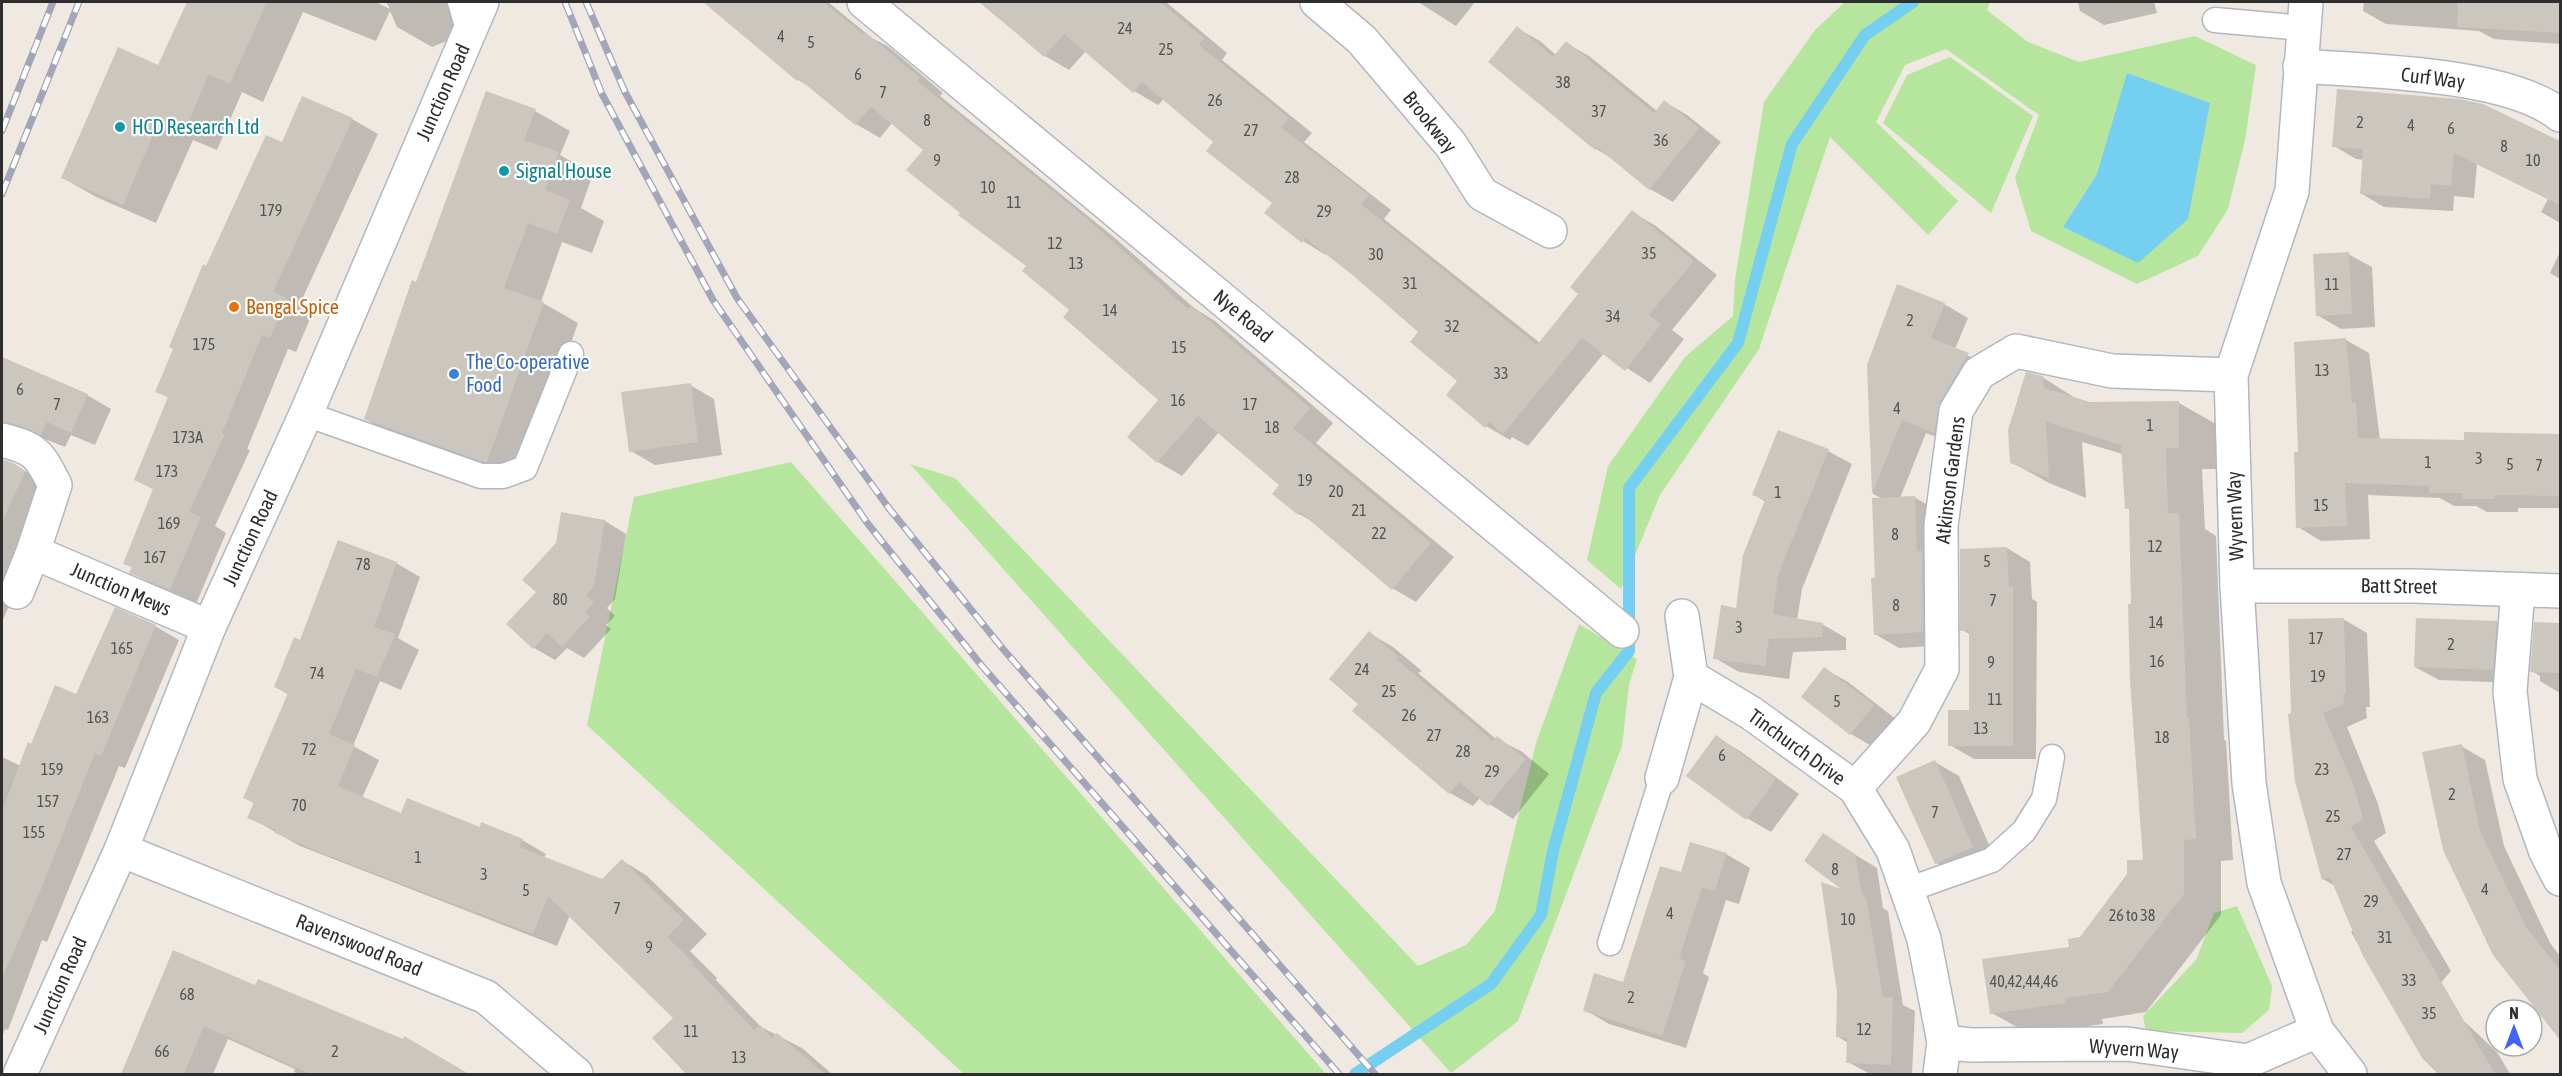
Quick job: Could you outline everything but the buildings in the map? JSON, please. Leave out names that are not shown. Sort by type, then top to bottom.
[{"type":"street","name":"Junction Road","points":[[20,1074],[121,850],[209,627],[306,414],[482,2]]},
{"type":"street","name":"Nye Road","points":[[864,2],[1622,631]]},
{"type":"street","name":"Brookway","points":[[1317,2],[1369,48],[1451,145],[1482,194],[1550,231]]},
{"type":"street","name":"Wyvern Way","points":[[2304,15],[2292,191],[2231,375],[2237,586],[2249,783],[2265,883],[2316,1031],[2350,1074]]},
{"type":"street","name":"Curf Way","points":[[2300,66],[2430,77],[2500,87],[2553,109],[2560,115]]},
{"type":"street","name":"Atkinson Gardens","points":[[1855,788],[1914,722],[1942,669],[1941,526],[1956,411],[1978,373],[2016,351],[2112,371],[2231,375]]},
{"type":"street","points":[[2,440],[20,444],[39,455],[55,485],[17,592]]},
{"type":"street","name":"Junction Mews","points":[[33,552],[209,627]]},
{"type":"street","name":"Batt Street","points":[[2237,586],[2415,586],[2560,591]]},
{"type":"street","points":[[2518,590],[2510,692],[2520,779],[2546,852],[2560,879]]},
{"type":"street","points":[[1662,778],[1691,677],[1682,616]]},
{"type":"street","name":"Tinchurch Drive","points":[[1691,677],[1751,713],[1855,788],[1893,850],[1924,939],[1944,1042],[1940,1074]]},
{"type":"street","name":"Ravenswood Road","points":[[121,850],[486,997],[576,1074]]},
{"type":"street","name":"Wyvern Way","points":[[1944,1042],[1970,1045],[2127,1044],[2248,1060],[2316,1031]]},
{"type":"lane","points":[[460,2],[469,33]]},
{"type":"lane","points":[[2215,20],[2304,15]]},
{"type":"lane","points":[[306,414],[481,476],[503,476],[525,468],[571,354]]},
{"type":"lane","points":[[1907,890],[1992,860],[2024,831],[2044,799],[2052,757]]},
{"type":"lane","points":[[1610,943],[1662,778]]},
{"type":"green space","points":[[1845,2],[1990,2],[1987,10],[2028,42],[2079,62],[2195,36],[2256,65],[2245,140],[2228,209],[2198,256],[2137,284],[2031,231],[2015,178],[2039,115],[1946,49],[1905,65],[1876,122],[1958,201],[1928,235],[1830,137],[1759,349],[1660,495],[1621,589],[1587,560],[1608,466],[1685,357],[1733,316],[1735,280],[1764,102],[1815,30]],"holes":[[[2097,174],[2139,263],[2063,227]]]},
{"type":"green space","points":[[1950,57],[2033,116],[1991,213],[1883,123],[1907,75]]},
{"type":"green space","points":[[791,462],[1326,1074],[964,1074],[587,725],[634,497]]},
{"type":"green space","points":[[910,464],[955,478],[1418,966],[1466,945],[1495,911],[1536,743],[1579,624],[1637,659],[1629,685],[1622,746],[1518,1021],[1451,1073]]},
{"type":"green space","points":[[2237,906],[2272,986],[2269,1010],[2242,1033],[2146,1031],[2143,1016],[2196,960],[2214,913]]},
{"type":"water","points":[[2127,73],[2210,103],[2188,219],[2138,263],[2063,227],[2097,174]]},
{"type":"waterway","points":[[1355,1074],[1491,984],[1541,915],[1553,851],[1596,693],[1629,651],[1629,488],[1738,343],[1792,144],[1865,35],[1913,2]]},
{"type":"railway","points":[[2,131],[53,2]]},
{"type":"railway","points":[[2,194],[79,2]]},
{"type":"railway","points":[[565,2],[602,94],[713,300],[868,524],[982,666],[1339,1074]]},
{"type":"railway","points":[[586,2],[625,92],[737,298],[888,507],[1003,649],[1375,1074]]},
{"type":"place","name":"HCD Research Ltd","points":[[120,127]]},
{"type":"place","name":"Signal House","points":[[504,171]]},
{"type":"place","name":"Bengal Spice","points":[[234,307]]},
{"type":"place","name":"The Co-operative Food","points":[[454,374]]}]
